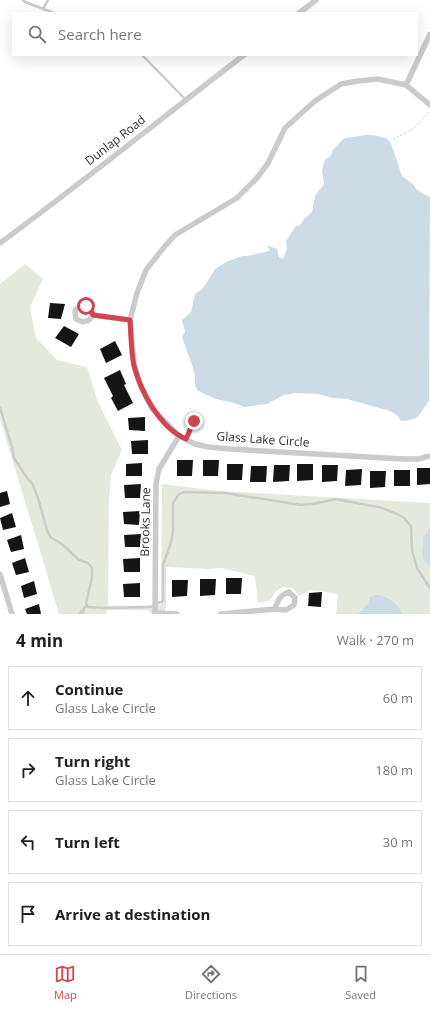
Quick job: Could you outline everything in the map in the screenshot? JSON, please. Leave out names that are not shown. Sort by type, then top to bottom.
[{"type":"street","points":[[300,12],[316,0]]},
{"type":"street","points":[[406,85],[430,34]]},
{"type":"street","name":"Dunlap Road","points":[[0,243],[243,56]]},
{"type":"street","name":"Glass Lake Circle","points":[[430,105],[406,85],[378,79],[341,84],[315,101],[285,128],[268,163],[257,178],[237,198],[175,234],[164,246],[146,270],[137,293],[130,320],[134,364],[140,384],[151,408],[180,436],[195,444],[230,449],[418,460],[430,456]]},
{"type":"street","points":[[93,315],[130,320]]},
{"type":"street","name":"Brooks Lane","points":[[155,613],[156,484],[159,469],[180,436]]},
{"type":"street","points":[[0,574],[12,614]]},
{"type":"street","points":[[221,614],[275,610]]},
{"type":"street","points":[[155,613],[177,614]]},
{"type":"lane","points":[[23,0],[51,12]]},
{"type":"lane","points":[[43,9],[48,0]]},
{"type":"lane","points":[[143,56],[186,100]]},
{"type":"lane","points":[[0,408],[14,458],[32,484],[50,537],[62,544],[79,560],[88,563],[92,568],[92,578],[84,609]]},
{"type":"lane","points":[[86,606],[105,608],[151,607],[164,600],[163,566],[173,532],[173,503],[178,495],[184,492],[225,493],[301,505],[336,499],[391,511],[404,518],[411,526],[412,550],[416,568],[430,588]]},
{"type":"path","points":[[393,139],[414,128],[430,112]]},
{"type":"path","points":[[186,439],[195,417],[190,408]]},
{"type":"shaded area","points":[[366,135],[386,138],[391,143],[402,176],[413,184],[417,190],[430,197],[429,401],[416,418],[401,421],[398,416],[390,411],[347,399],[332,398],[319,394],[295,393],[284,395],[267,404],[244,407],[216,399],[198,391],[195,386],[195,375],[182,337],[185,332],[182,320],[191,312],[195,294],[204,287],[215,269],[226,262],[242,256],[269,251],[269,248],[266,245],[277,249],[279,257],[283,259],[287,249],[286,241],[296,226],[300,225],[306,216],[308,217],[312,212],[315,196],[324,184],[322,171],[324,161],[331,155],[333,150],[342,140]]},
{"type":"shaded area","points":[[25,264],[43,279],[30,307],[36,338],[57,360],[87,367],[98,402],[122,450],[111,475],[109,501],[108,606],[161,605],[162,484],[219,491],[430,503],[430,614],[336,614],[338,594],[311,590],[299,596],[293,588],[283,587],[276,591],[268,601],[258,603],[255,576],[221,568],[208,569],[166,567],[166,606],[164,614],[152,614],[147,610],[107,610],[106,614],[59,614],[0,419],[0,284]]},
{"type":"shaded area","points":[[430,528],[430,566],[426,563],[422,553],[423,537]]},
{"type":"shaded area","points":[[375,595],[383,596],[392,600],[398,606],[402,614],[358,614],[368,604],[370,597]]},
{"type":"building","points":[[50,303],[65,304],[61,319],[48,318]]},
{"type":"building","points":[[64,326],[79,334],[71,347],[55,338]]},
{"type":"building","points":[[115,341],[122,355],[106,363],[100,349]]},
{"type":"building","points":[[120,370],[126,384],[124,385],[133,403],[118,411],[111,398],[113,396],[104,378]]},
{"type":"building","points":[[145,417],[145,431],[129,430],[128,418]]},
{"type":"building","points":[[148,440],[148,454],[132,454],[131,441]]},
{"type":"building","points":[[177,460],[193,460],[192,476],[177,476]]},
{"type":"building","points":[[203,460],[219,460],[218,476],[203,476]]},
{"type":"building","points":[[142,463],[142,476],[126,476],[126,464]]},
{"type":"building","points":[[227,464],[243,464],[242,480],[227,480]]},
{"type":"building","points":[[297,464],[313,464],[313,480],[297,481]]},
{"type":"building","points":[[274,465],[290,465],[289,481],[273,482]]},
{"type":"building","points":[[322,465],[338,465],[337,481],[322,482]]},
{"type":"building","points":[[251,466],[267,466],[266,482],[250,482]]},
{"type":"building","points":[[417,468],[430,468],[430,484],[417,485]]},
{"type":"building","points":[[362,469],[361,485],[345,486],[346,470]]},
{"type":"building","points":[[394,470],[410,470],[410,486],[394,486]]},
{"type":"building","points":[[370,471],[386,471],[385,487],[370,488]]},
{"type":"building","points":[[141,484],[140,498],[125,498],[124,485]]},
{"type":"building","points":[[7,491],[10,504],[0,507],[0,493]]},
{"type":"building","points":[[140,511],[139,525],[124,524],[123,512]]},
{"type":"building","points":[[12,513],[16,527],[3,530],[0,518]]},
{"type":"building","points":[[141,534],[140,547],[125,547],[124,535]]},
{"type":"building","points":[[21,535],[24,549],[11,552],[7,540]]},
{"type":"building","points":[[25,558],[29,572],[16,575],[12,563]]},
{"type":"building","points":[[140,558],[140,572],[124,572],[123,559]]},
{"type":"building","points":[[226,578],[242,578],[241,594],[226,594]]},
{"type":"building","points":[[200,579],[216,579],[215,595],[200,596]]},
{"type":"building","points":[[172,580],[188,580],[187,596],[172,597]]},
{"type":"building","points":[[34,581],[37,594],[24,598],[21,586]]},
{"type":"building","points":[[140,583],[140,597],[124,597],[123,584]]},
{"type":"building","points":[[322,592],[321,607],[308,606],[309,593]]},
{"type":"building","points":[[39,604],[41,614],[27,614],[25,609]]},
{"type":"route","points":[[86,306],[93,315],[130,320],[134,364],[140,384],[151,408],[180,436],[186,439],[194,421]]}]
